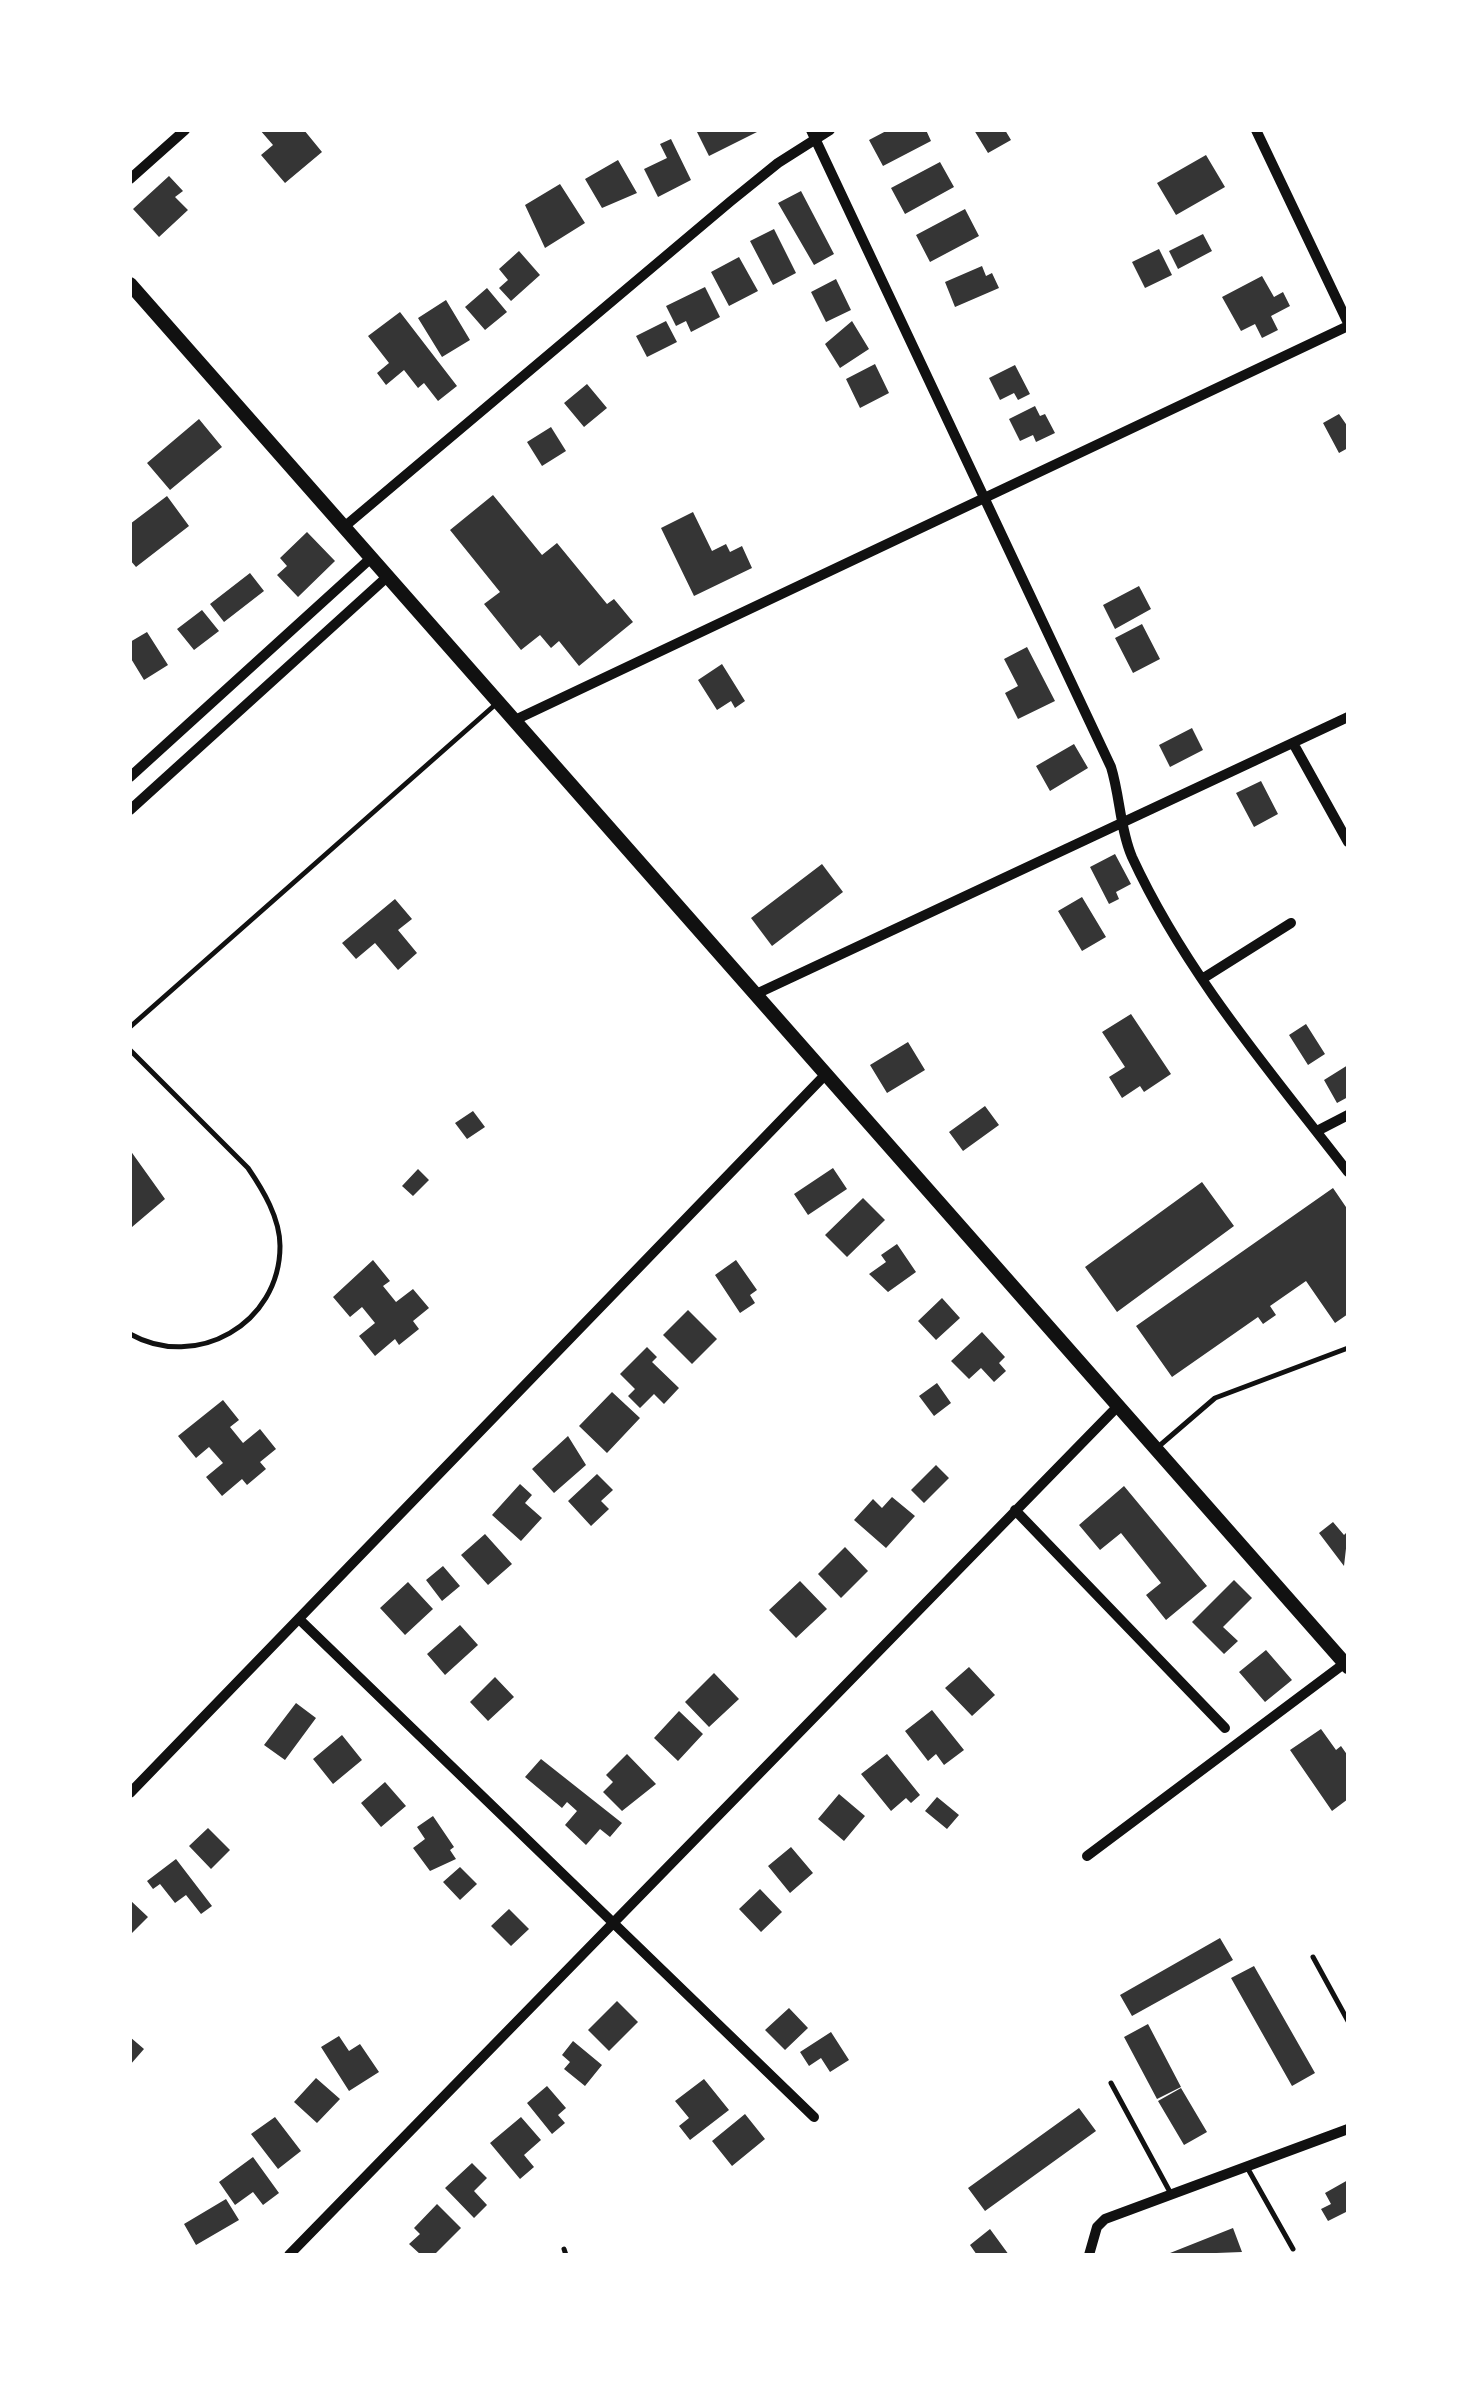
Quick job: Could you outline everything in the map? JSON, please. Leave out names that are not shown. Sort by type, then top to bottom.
[{"type":"main road","points":[[130,284],[1156,1449],[1341,1647],[1347,1665]]},
{"type":"street","points":[[130,179],[186,130]]},
{"type":"street","points":[[344,527],[730,201],[813,134],[830,130]]},
{"type":"street","points":[[515,720],[1348,325],[1256,130]]},
{"type":"street","points":[[813,134],[1111,768],[1131,854],[1202,979],[1274,1082],[1348,1172]]},
{"type":"street","points":[[130,777],[371,558]]},
{"type":"street","points":[[130,810],[387,577]]},
{"type":"street","points":[[754,995],[1348,716]]},
{"type":"street","points":[[1294,744],[1348,842]]},
{"type":"street","points":[[1202,979],[1291,924]]},
{"type":"street","points":[[130,1793],[825,1075]]},
{"type":"street","points":[[1317,1131],[1348,1115]]},
{"type":"street","points":[[289,2255],[1118,1406]]},
{"type":"street","points":[[1014,1510],[1225,1728]]},
{"type":"street","points":[[299,1620],[814,2117]]},
{"type":"street","points":[[1088,1856],[1347,1665]]},
{"type":"street","points":[[1090,2255],[1097,2227],[1105,2220],[1348,2129]]},
{"type":"lane","points":[[130,1028],[498,702]]},
{"type":"lane","points":[[130,1050],[248,1168],[262,1189],[280,1241],[279,1259],[263,1298],[221,1340],[185,1350],[154,1345],[130,1334]]},
{"type":"lane","points":[[1156,1449],[1214,1398],[1348,1348]]},
{"type":"lane","points":[[1312,1958],[1348,2021]]},
{"type":"lane","points":[[1111,2083],[1172,2194]]},
{"type":"lane","points":[[1246,2167],[1294,2249]]},
{"type":"building","points":[[260,130],[304,130],[322,152],[285,183],[261,155],[273,145]]},
{"type":"building","points":[[696,130],[761,130],[709,156]]},
{"type":"building","points":[[888,130],[926,130],[931,141],[883,166],[869,140]]},
{"type":"building","points":[[974,130],[1005,130],[1011,140],[988,153]]},
{"type":"building","points":[[671,139],[691,180],[658,197],[644,169],[667,158],[660,144]]},
{"type":"building","points":[[1206,155],[1225,187],[1176,215],[1157,183]]},
{"type":"building","points":[[618,160],[637,193],[602,208],[585,179]]},
{"type":"building","points":[[940,162],[954,187],[905,214],[891,188]]},
{"type":"building","points":[[169,176],[183,191],[175,197],[188,210],[159,237],[133,209]]},
{"type":"building","points":[[560,184],[585,223],[545,248],[525,205]]},
{"type":"building","points":[[801,191],[834,254],[814,265],[778,203]]},
{"type":"building","points":[[965,209],[979,236],[930,262],[916,235]]},
{"type":"building","points":[[774,229],[796,273],[773,285],[750,241]]},
{"type":"building","points":[[1203,234],[1212,251],[1178,269],[1169,251]]},
{"type":"building","points":[[1159,249],[1172,275],[1145,288],[1132,262]]},
{"type":"building","points":[[519,251],[540,275],[511,301],[499,288],[508,280],[499,269]]},
{"type":"building","points":[[739,257],[758,291],[729,306],[711,272]]},
{"type":"building","points":[[982,266],[986,276],[992,273],[999,288],[955,307],[945,282]]},
{"type":"building","points":[[1262,276],[1274,297],[1283,292],[1290,306],[1271,316],[1278,330],[1262,338],[1255,324],[1241,331],[1222,297]]},
{"type":"building","points":[[836,279],[851,310],[826,322],[811,292]]},
{"type":"building","points":[[705,287],[720,317],[691,332],[686,321],[676,326],[666,306]]},
{"type":"building","points":[[487,288],[507,312],[485,330],[465,307]]},
{"type":"building","points":[[446,300],[470,340],[442,357],[418,318]]},
{"type":"building","points":[[400,312],[457,386],[438,401],[424,383],[418,388],[404,370],[386,385],[377,373],[389,363],[368,336]]},
{"type":"building","points":[[666,321],[677,342],[647,357],[636,336]]},
{"type":"building","points":[[852,321],[869,349],[840,368],[825,344]]},
{"type":"building","points":[[875,364],[889,393],[860,408],[846,379]]},
{"type":"building","points":[[1015,365],[1030,394],[1018,400],[1014,393],[1000,400],[989,378]]},
{"type":"building","points":[[587,384],[607,408],[584,427],[564,403]]},
{"type":"building","points":[[1035,406],[1040,416],[1045,414],[1055,433],[1036,442],[1033,435],[1020,441],[1009,419]]},
{"type":"building","points":[[1339,414],[1348,427],[1348,448],[1339,453],[1323,423]]},
{"type":"building","points":[[199,419],[222,447],[170,490],[147,463]]},
{"type":"building","points":[[551,427],[566,451],[542,466],[527,442]]},
{"type":"building","points":[[493,495],[542,555],[557,543],[607,604],[614,599],[633,622],[579,666],[559,641],[551,648],[540,635],[521,650],[484,604],[500,592],[450,530]]},
{"type":"building","points":[[167,496],[189,526],[136,567],[130,560],[130,524]]},
{"type":"building","points":[[693,512],[712,551],[726,544],[730,552],[742,546],[752,568],[694,596],[661,528]]},
{"type":"building","points":[[307,532],[335,561],[298,597],[277,575],[287,566],[280,558]]},
{"type":"building","points":[[250,573],[264,591],[224,622],[210,604]]},
{"type":"building","points":[[1139,586],[1151,609],[1115,629],[1103,605]]},
{"type":"building","points":[[202,610],[219,631],[194,650],[177,629]]},
{"type":"building","points":[[1142,624],[1160,659],[1133,673],[1115,638]]},
{"type":"building","points":[[147,632],[168,665],[144,680],[130,657],[130,642]]},
{"type":"building","points":[[1027,647],[1055,701],[1018,719],[1005,693],[1018,686],[1004,659]]},
{"type":"building","points":[[722,664],[745,701],[735,708],[731,701],[717,710],[698,680]]},
{"type":"building","points":[[1192,728],[1203,750],[1170,767],[1159,745]]},
{"type":"building","points":[[1074,744],[1088,768],[1050,791],[1036,766]]},
{"type":"building","points":[[1261,781],[1278,814],[1254,827],[1236,793]]},
{"type":"building","points":[[1115,854],[1131,884],[1116,892],[1119,899],[1109,904],[1090,867]]},
{"type":"building","points":[[822,864],[843,892],[772,946],[751,918]]},
{"type":"building","points":[[1082,897],[1106,937],[1082,951],[1058,911]]},
{"type":"building","points":[[395,899],[412,919],[398,930],[417,953],[398,970],[375,943],[356,959],[342,943]]},
{"type":"building","points":[[1131,1014],[1171,1074],[1144,1092],[1140,1086],[1122,1098],[1109,1077],[1125,1067],[1102,1032]]},
{"type":"building","points":[[1306,1024],[1325,1054],[1308,1065],[1289,1035]]},
{"type":"building","points":[[908,1042],[925,1070],[887,1093],[870,1065]]},
{"type":"building","points":[[1348,1065],[1348,1097],[1337,1103],[1324,1080]]},
{"type":"building","points":[[985,1106],[999,1125],[963,1151],[949,1132]]},
{"type":"building","points":[[473,1111],[485,1127],[467,1139],[455,1123]]},
{"type":"building","points":[[130,1150],[165,1199],[132,1227],[130,1225]]},
{"type":"building","points":[[833,1168],[847,1189],[808,1215],[794,1194]]},
{"type":"building","points":[[418,1169],[429,1180],[413,1196],[402,1186]]},
{"type":"building","points":[[1202,1182],[1234,1226],[1117,1312],[1085,1267]]},
{"type":"building","points":[[1333,1188],[1348,1210],[1348,1314],[1335,1323],[1306,1281],[1270,1306],[1276,1315],[1263,1324],[1258,1317],[1172,1377],[1136,1326]]},
{"type":"building","points":[[863,1198],[885,1220],[847,1257],[825,1235]]},
{"type":"building","points":[[897,1244],[916,1272],[888,1292],[869,1274],[886,1262],[881,1255]]},
{"type":"building","points":[[373,1260],[390,1281],[383,1286],[396,1302],[413,1289],[429,1308],[413,1321],[419,1329],[399,1345],[395,1339],[375,1356],[359,1336],[375,1323],[362,1307],[350,1317],[333,1297]]},
{"type":"building","points":[[736,1260],[757,1290],[750,1295],[755,1303],[740,1313],[715,1275]]},
{"type":"building","points":[[942,1298],[960,1318],[936,1340],[918,1321]]},
{"type":"building","points":[[688,1310],[717,1339],[692,1364],[663,1335]]},
{"type":"building","points":[[982,1332],[1005,1357],[999,1363],[1006,1371],[994,1382],[981,1368],[969,1379],[951,1361]]},
{"type":"building","points":[[647,1347],[657,1357],[652,1362],[679,1388],[664,1404],[654,1394],[640,1408],[628,1396],[635,1389],[620,1374]]},
{"type":"building","points":[[937,1383],[951,1403],[934,1416],[919,1396]]},
{"type":"building","points":[[612,1392],[640,1418],[607,1453],[579,1426]]},
{"type":"building","points":[[223,1400],[239,1420],[230,1427],[243,1443],[260,1429],[276,1449],[260,1462],[266,1469],[247,1485],[242,1479],[222,1496],[206,1477],[223,1463],[209,1447],[196,1458],[178,1436]]},
{"type":"building","points":[[568,1436],[586,1465],[554,1493],[532,1469]]},
{"type":"building","points":[[936,1465],[949,1478],[924,1503],[911,1490]]},
{"type":"building","points":[[597,1474],[613,1490],[601,1501],[609,1509],[591,1526],[568,1501]]},
{"type":"building","points":[[520,1484],[532,1495],[525,1503],[542,1518],[521,1541],[492,1515]]},
{"type":"building","points":[[1124,1486],[1207,1586],[1166,1620],[1146,1595],[1161,1583],[1121,1533],[1100,1550],[1079,1525]]},
{"type":"building","points":[[892,1497],[915,1516],[886,1548],[854,1520],[873,1499],[882,1508]]},
{"type":"building","points":[[1333,1522],[1344,1535],[1348,1531],[1344,1566],[1319,1533]]},
{"type":"building","points":[[485,1534],[512,1564],[488,1585],[461,1555]]},
{"type":"building","points":[[845,1547],[868,1571],[841,1598],[818,1574]]},
{"type":"building","points":[[443,1566],[460,1586],[442,1601],[426,1580]]},
{"type":"building","points":[[1234,1580],[1252,1598],[1223,1627],[1238,1641],[1224,1654],[1192,1622]]},
{"type":"building","points":[[800,1581],[827,1609],[796,1638],[769,1610]]},
{"type":"building","points":[[408,1582],[433,1609],[405,1635],[380,1608]]},
{"type":"building","points":[[460,1625],[478,1645],[445,1675],[427,1654]]},
{"type":"building","points":[[1266,1650],[1292,1680],[1265,1702],[1239,1672]]},
{"type":"building","points":[[969,1667],[995,1695],[972,1716],[945,1688]]},
{"type":"building","points":[[714,1673],[739,1699],[709,1727],[685,1702]]},
{"type":"building","points":[[495,1677],[514,1697],[488,1721],[470,1702]]},
{"type":"building","points":[[296,1703],[316,1718],[285,1760],[264,1745]]},
{"type":"building","points":[[932,1710],[964,1750],[944,1765],[936,1754],[928,1761],[905,1731]]},
{"type":"building","points":[[679,1711],[703,1734],[678,1761],[654,1738]]},
{"type":"building","points":[[1321,1729],[1336,1750],[1341,1746],[1348,1756],[1348,1799],[1332,1811],[1290,1750]]},
{"type":"building","points":[[342,1735],[362,1760],[333,1784],[313,1759]]},
{"type":"building","points":[[627,1754],[656,1784],[622,1811],[603,1792],[613,1782],[606,1775]]},
{"type":"building","points":[[887,1754],[920,1795],[911,1803],[906,1798],[891,1811],[861,1774]]},
{"type":"building","points":[[541,1759],[622,1823],[610,1837],[600,1829],[586,1845],[565,1825],[577,1811],[567,1802],[562,1808],[525,1777]]},
{"type":"building","points":[[385,1782],[406,1806],[381,1827],[361,1803]]},
{"type":"building","points":[[839,1794],[865,1816],[844,1841],[818,1819]]},
{"type":"building","points":[[937,1797],[959,1815],[947,1829],[925,1811]]},
{"type":"building","points":[[433,1816],[454,1847],[450,1850],[456,1859],[430,1871],[413,1848],[425,1839],[417,1827]]},
{"type":"building","points":[[208,1828],[230,1850],[211,1869],[189,1846]]},
{"type":"building","points":[[791,1847],[813,1873],[790,1893],[768,1866]]},
{"type":"building","points":[[176,1859],[212,1906],[201,1914],[186,1895],[175,1903],[160,1884],[153,1889],[147,1881]]},
{"type":"building","points":[[460,1867],[477,1884],[460,1900],[443,1882]]},
{"type":"building","points":[[760,1889],[782,1912],[761,1932],[739,1909]]},
{"type":"building","points":[[130,1900],[148,1917],[130,1935]]},
{"type":"building","points":[[509,1909],[529,1929],[511,1946],[491,1926]]},
{"type":"building","points":[[1220,1938],[1233,1960],[1132,2016],[1120,1995]]},
{"type":"building","points":[[1254,1966],[1315,2073],[1292,2086],[1231,1978]]},
{"type":"building","points":[[617,2001],[638,2022],[609,2051],[588,2030]]},
{"type":"building","points":[[789,2008],[808,2028],[785,2050],[765,2030]]},
{"type":"building","points":[[1148,2024],[1181,2087],[1157,2099],[1124,2037]]},
{"type":"building","points":[[831,2032],[849,2060],[830,2072],[821,2058],[809,2066],[800,2052]]},
{"type":"building","points":[[339,2036],[349,2051],[360,2044],[379,2072],[349,2091],[321,2047]]},
{"type":"building","points":[[130,2037],[144,2049],[130,2065]]},
{"type":"building","points":[[573,2041],[602,2065],[585,2086],[564,2069],[570,2062],[562,2055]]},
{"type":"building","points":[[316,2078],[340,2099],[317,2123],[294,2102]]},
{"type":"building","points":[[704,2079],[729,2110],[690,2140],[679,2126],[689,2118],[675,2101]]},
{"type":"building","points":[[547,2086],[566,2108],[558,2115],[565,2123],[552,2134],[527,2103]]},
{"type":"building","points":[[1181,2088],[1207,2132],[1184,2145],[1158,2101]]},
{"type":"building","points":[[1079,2108],[1096,2131],[985,2211],[968,2188]]},
{"type":"building","points":[[745,2114],[765,2139],[732,2166],[712,2141]]},
{"type":"building","points":[[275,2117],[301,2151],[278,2169],[251,2134]]},
{"type":"building","points":[[521,2117],[541,2140],[524,2155],[534,2167],[520,2179],[490,2143]]},
{"type":"building","points":[[253,2157],[279,2193],[263,2205],[253,2192],[235,2205],[219,2182]]},
{"type":"building","points":[[472,2163],[487,2178],[474,2191],[487,2205],[474,2218],[445,2188]]},
{"type":"building","points":[[1348,2180],[1348,2211],[1328,2221],[1321,2209],[1331,2204],[1325,2193]]},
{"type":"building","points":[[226,2199],[239,2220],[196,2245],[184,2224]]},
{"type":"building","points":[[437,2204],[461,2228],[434,2255],[421,2255],[409,2244],[420,2234],[414,2228]]},
{"type":"building","points":[[1233,2228],[1242,2252],[1165,2255]]},
{"type":"building","points":[[990,2229],[1009,2255],[977,2255],[970,2245]]}]
